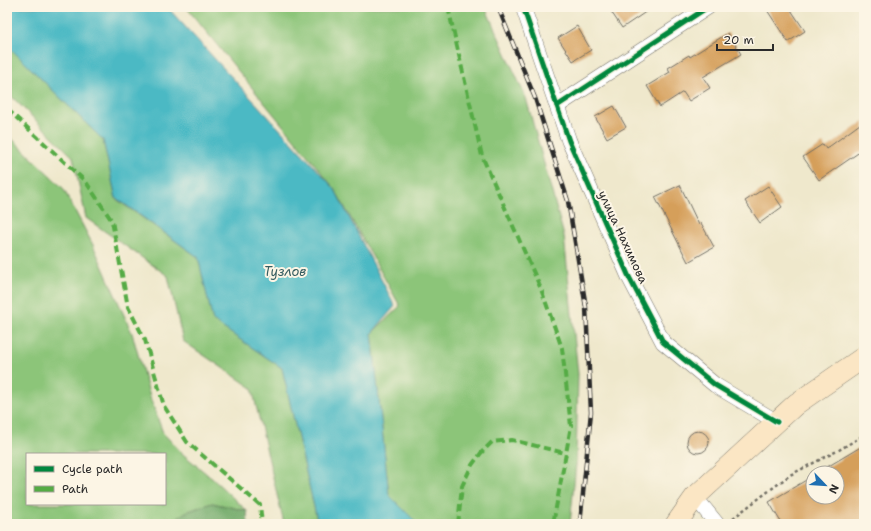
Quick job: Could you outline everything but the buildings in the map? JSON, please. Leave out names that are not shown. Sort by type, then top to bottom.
[{"type":"main road","points":[[676,524],[695,498],[796,404],[864,357]]},
{"type":"street","name":"улица Нахимова","points":[[523,7],[569,141],[629,277],[663,342],[714,385],[777,422]]},
{"type":"street","points":[[557,106],[708,7]]},
{"type":"street","points":[[695,498],[724,522]]},
{"type":"path","points":[[724,522],[790,475],[839,450],[864,435]]},
{"type":"green space","points":[[186,7],[485,7],[526,98],[564,236],[578,374],[576,464],[570,524],[418,524],[389,495],[372,333],[400,306],[334,188]]},
{"type":"green space","points":[[7,45],[103,140],[116,199],[198,257],[213,321],[282,368],[318,524],[284,524],[252,388],[183,341],[168,276],[86,218],[73,157],[7,92]]},
{"type":"green space","points":[[7,134],[63,188],[93,245],[132,333],[150,397],[163,433],[184,455],[214,480],[247,511],[212,503],[186,512],[167,524],[7,524]]},
{"type":"green space","points":[[212,503],[247,511],[248,524],[167,524],[186,512]]},
{"type":"water","name":"Тузлов","points":[[7,7],[167,7],[334,188],[395,306],[372,333],[389,495],[418,524],[318,524],[282,368],[213,321],[198,257],[116,198],[103,140],[7,45]]},
{"type":"railway","points":[[498,7],[535,98],[568,201],[586,307],[591,412],[580,524]]},
{"type":"marked path","points":[[448,7],[482,156],[541,289],[562,348],[571,426],[553,524]]},
{"type":"marked path","points":[[7,109],[86,182],[112,221],[128,307],[145,340],[164,406],[187,442],[260,505],[262,524]]},
{"type":"marked path","points":[[458,524],[462,486],[472,465],[492,442],[512,440],[565,453]]},
{"type":"cycle path","points":[[523,7],[569,141],[629,277],[663,342],[715,385],[777,422]]},
{"type":"cycle path","points":[[557,106],[708,7]]}]
